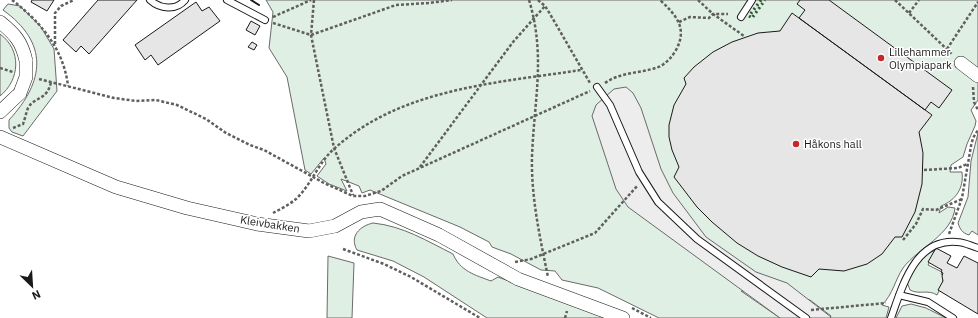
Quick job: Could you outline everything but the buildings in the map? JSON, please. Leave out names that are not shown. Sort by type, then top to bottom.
[{"type":"street","points":[[0,22],[12,32],[23,46],[26,61],[26,77],[20,93],[0,112]]},
{"type":"street","points":[[961,63],[978,75]]},
{"type":"street","name":"Kleivbakken","points":[[0,137],[116,187],[187,208],[257,224],[309,231],[335,226],[361,212],[380,209],[439,235],[518,279],[623,318]]},
{"type":"lane","points":[[150,0],[156,5],[170,8],[181,5],[185,0]]},
{"type":"lane","points":[[227,0],[265,20]]},
{"type":"lane","points":[[741,17],[752,0]]},
{"type":"lane","points":[[597,87],[610,105],[643,179],[658,202],[697,239],[806,318]]},
{"type":"lane","points":[[892,318],[906,276],[912,266],[935,245],[946,242],[959,242],[978,248]]},
{"type":"lane","points":[[899,295],[928,302],[954,318]]},
{"type":"path","points":[[12,0],[31,14],[55,45],[67,72],[68,86]]},
{"type":"path","points":[[55,45],[55,13],[61,6],[74,0]]},
{"type":"path","points":[[265,20],[311,0]]},
{"type":"path","points":[[314,0],[310,35],[334,148],[353,196]]},
{"type":"path","points":[[265,20],[310,35],[396,5],[429,4],[452,0]]},
{"type":"path","points":[[530,0],[535,18],[538,39],[539,76],[532,158],[535,215],[550,291]]},
{"type":"path","points":[[538,0],[545,6],[588,82],[597,87]]},
{"type":"path","points":[[38,78],[114,98],[136,101],[156,100],[177,105],[206,119],[232,136],[264,150],[313,177],[353,196],[365,196],[381,191],[402,176],[597,87],[615,76],[650,69],[668,61],[680,42],[681,33],[679,22],[671,10],[660,0]]},
{"type":"path","points":[[698,0],[713,14],[744,36]]},
{"type":"path","points":[[895,0],[961,63]]},
{"type":"path","points":[[909,13],[919,0]]},
{"type":"path","points":[[947,49],[978,2]]},
{"type":"path","points":[[419,168],[513,42],[545,6]]},
{"type":"path","points":[[679,22],[690,17],[709,18],[713,14],[728,14]]},
{"type":"path","points":[[0,68],[18,73]]},
{"type":"path","points":[[257,224],[296,198],[334,148],[358,130],[403,105],[483,84],[581,70]]},
{"type":"path","points":[[978,75],[972,91],[974,102],[978,110]]},
{"type":"path","points":[[11,129],[23,124],[28,108],[44,96],[49,90],[51,82]]},
{"type":"path","points":[[946,242],[962,198],[967,164],[973,138],[978,130]]},
{"type":"path","points":[[924,170],[958,168],[967,164]]},
{"type":"path","points":[[512,262],[531,259],[595,233],[643,179]]},
{"type":"path","points":[[903,240],[916,224],[923,209],[936,210],[962,198]]},
{"type":"path","points":[[343,249],[384,264],[411,277],[480,318]]},
{"type":"path","points":[[798,312],[897,302]]},
{"type":"green space","points":[[266,0],[978,0],[978,100],[971,110],[976,121],[963,157],[951,165],[950,172],[962,172],[962,183],[958,193],[955,197],[941,206],[939,213],[948,207],[955,208],[953,218],[948,226],[934,241],[917,254],[903,268],[889,296],[882,305],[889,307],[886,318],[830,318],[831,316],[810,300],[741,291],[780,318],[659,318],[598,288],[562,280],[555,271],[541,270],[511,254],[492,247],[489,242],[460,227],[370,190],[362,193],[359,186],[341,179],[347,191],[329,184],[317,176],[326,164],[324,158],[311,174],[305,170],[287,77],[269,48],[273,12]]},
{"type":"green space","points":[[8,4],[20,6],[41,27],[54,49],[57,91],[23,136],[12,132],[9,128],[9,120],[30,91],[35,77],[37,63],[35,49],[28,36],[18,23],[3,10]]},
{"type":"green space","points":[[0,34],[12,48],[16,65],[12,82],[0,96]]},
{"type":"green space","points":[[978,133],[978,235],[972,231],[969,235],[962,230],[958,223],[968,197],[971,161]]},
{"type":"green space","points":[[373,223],[394,227],[434,244],[453,254],[460,265],[479,277],[491,281],[498,277],[607,318],[487,318],[424,277],[393,261],[357,250],[354,240],[357,232],[368,224]]},
{"type":"green space","points":[[936,250],[928,265],[942,272],[941,274],[944,276],[942,285],[937,295],[930,292],[917,292],[910,290],[907,282],[915,267],[926,255]]},
{"type":"green space","points":[[328,256],[354,263],[352,318],[327,318]]},
{"type":"green space","points":[[911,304],[926,308],[946,318],[896,318],[902,306]]},
{"type":"shaded area","points":[[626,87],[633,93],[641,108],[661,169],[673,193],[706,237],[756,272],[787,283],[831,317],[830,318],[780,318],[628,207],[616,189],[592,116],[596,105],[614,89]]},
{"type":"hedge","points":[[761,0],[749,16],[752,18],[765,0]]},
{"type":"wall","points":[[251,0],[259,5]]},
{"type":"place","name":"Lillehammer Olympiapark","points":[[881,58]]},
{"type":"place","name":"Håkons hall","points":[[796,144]]}]
